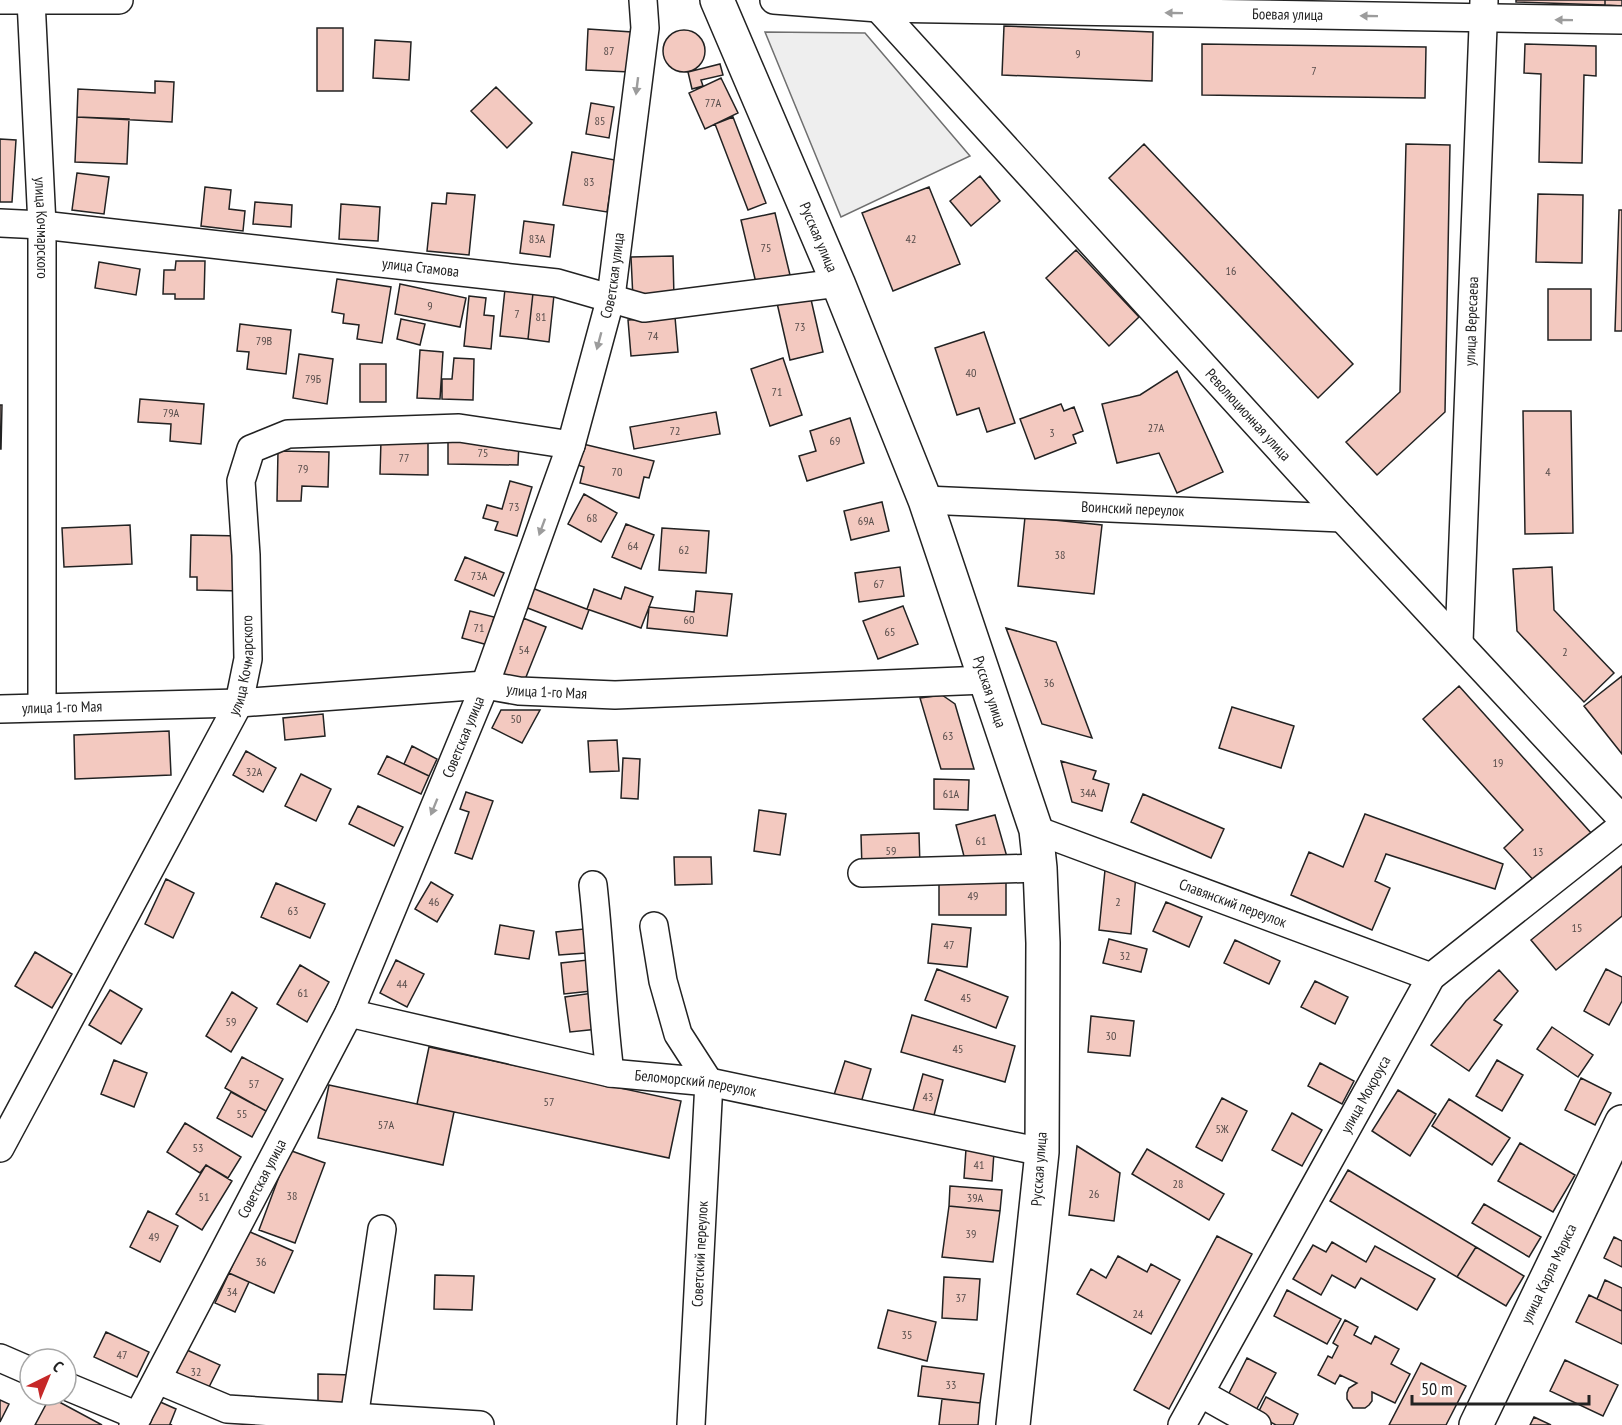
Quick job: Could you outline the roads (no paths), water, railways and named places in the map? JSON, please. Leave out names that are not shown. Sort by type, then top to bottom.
[{"type":"main road","name":"Русская улица","points":[[717,0],[838,283],[925,500],[1035,830],[1040,868],[1043,943],[1042,1152],[1013,1425]]},
{"type":"main road","name":"улица Карла Маркса","points":[[1476,1425],[1622,1122]]},
{"type":"street","points":[[0,0],[119,0]]},
{"type":"street","name":"Советская улица","points":[[135,1420],[349,1013],[485,685],[571,445],[611,297],[645,28],[643,0]]},
{"type":"street","name":"Боевая улица","points":[[774,0],[878,8],[1483,9],[1622,20]]},
{"type":"street","name":"улица Кочмарского","points":[[31,1],[42,225],[42,707]]},
{"type":"street","name":"Революционная улица","points":[[878,8],[1342,519],[1622,819]]},
{"type":"street","name":"улица Вересаева","points":[[1459,642],[1483,9]]},
{"type":"street","name":"улица Стамова","points":[[0,223],[42,225],[557,283],[644,308],[838,283]]},
{"type":"street","name":"улица Кочмарского","points":[[0,1148],[239,703],[248,659],[246,555],[241,481],[251,449],[288,434],[459,428],[571,445]]},
{"type":"street","name":"Воинский переулок","points":[[925,500],[1342,519]]},
{"type":"street","name":"улица 1-го Мая","points":[[0,709],[239,703],[485,685],[519,691],[615,694],[985,680]]},
{"type":"street","name":"улица Мокроуса","points":[[1182,1425],[1431,977],[1622,826]]},
{"type":"street","name":"Славянский переулок","points":[[1035,830],[1431,977]]},
{"type":"street","points":[[862,873],[1040,868]]},
{"type":"street","points":[[593,885],[600,951],[602,1012],[610,1073]]},
{"type":"street","points":[[654,926],[663,981],[678,1034],[709,1082]]},
{"type":"street","name":"Беломорский переулок","points":[[349,1013],[610,1073],[709,1082],[1042,1152]]},
{"type":"street","name":"Советский переулок","points":[[691,1425],[709,1082]]},
{"type":"street","points":[[353,1421],[382,1229]]},
{"type":"street","points":[[0,1359],[18,1366]]},
{"type":"street","points":[[158,1380],[227,1409],[353,1421],[480,1425]]},
{"type":"street","points":[[78,1392],[135,1420]]},
{"type":"street","points":[[1200,1393],[1257,1425]]}]
